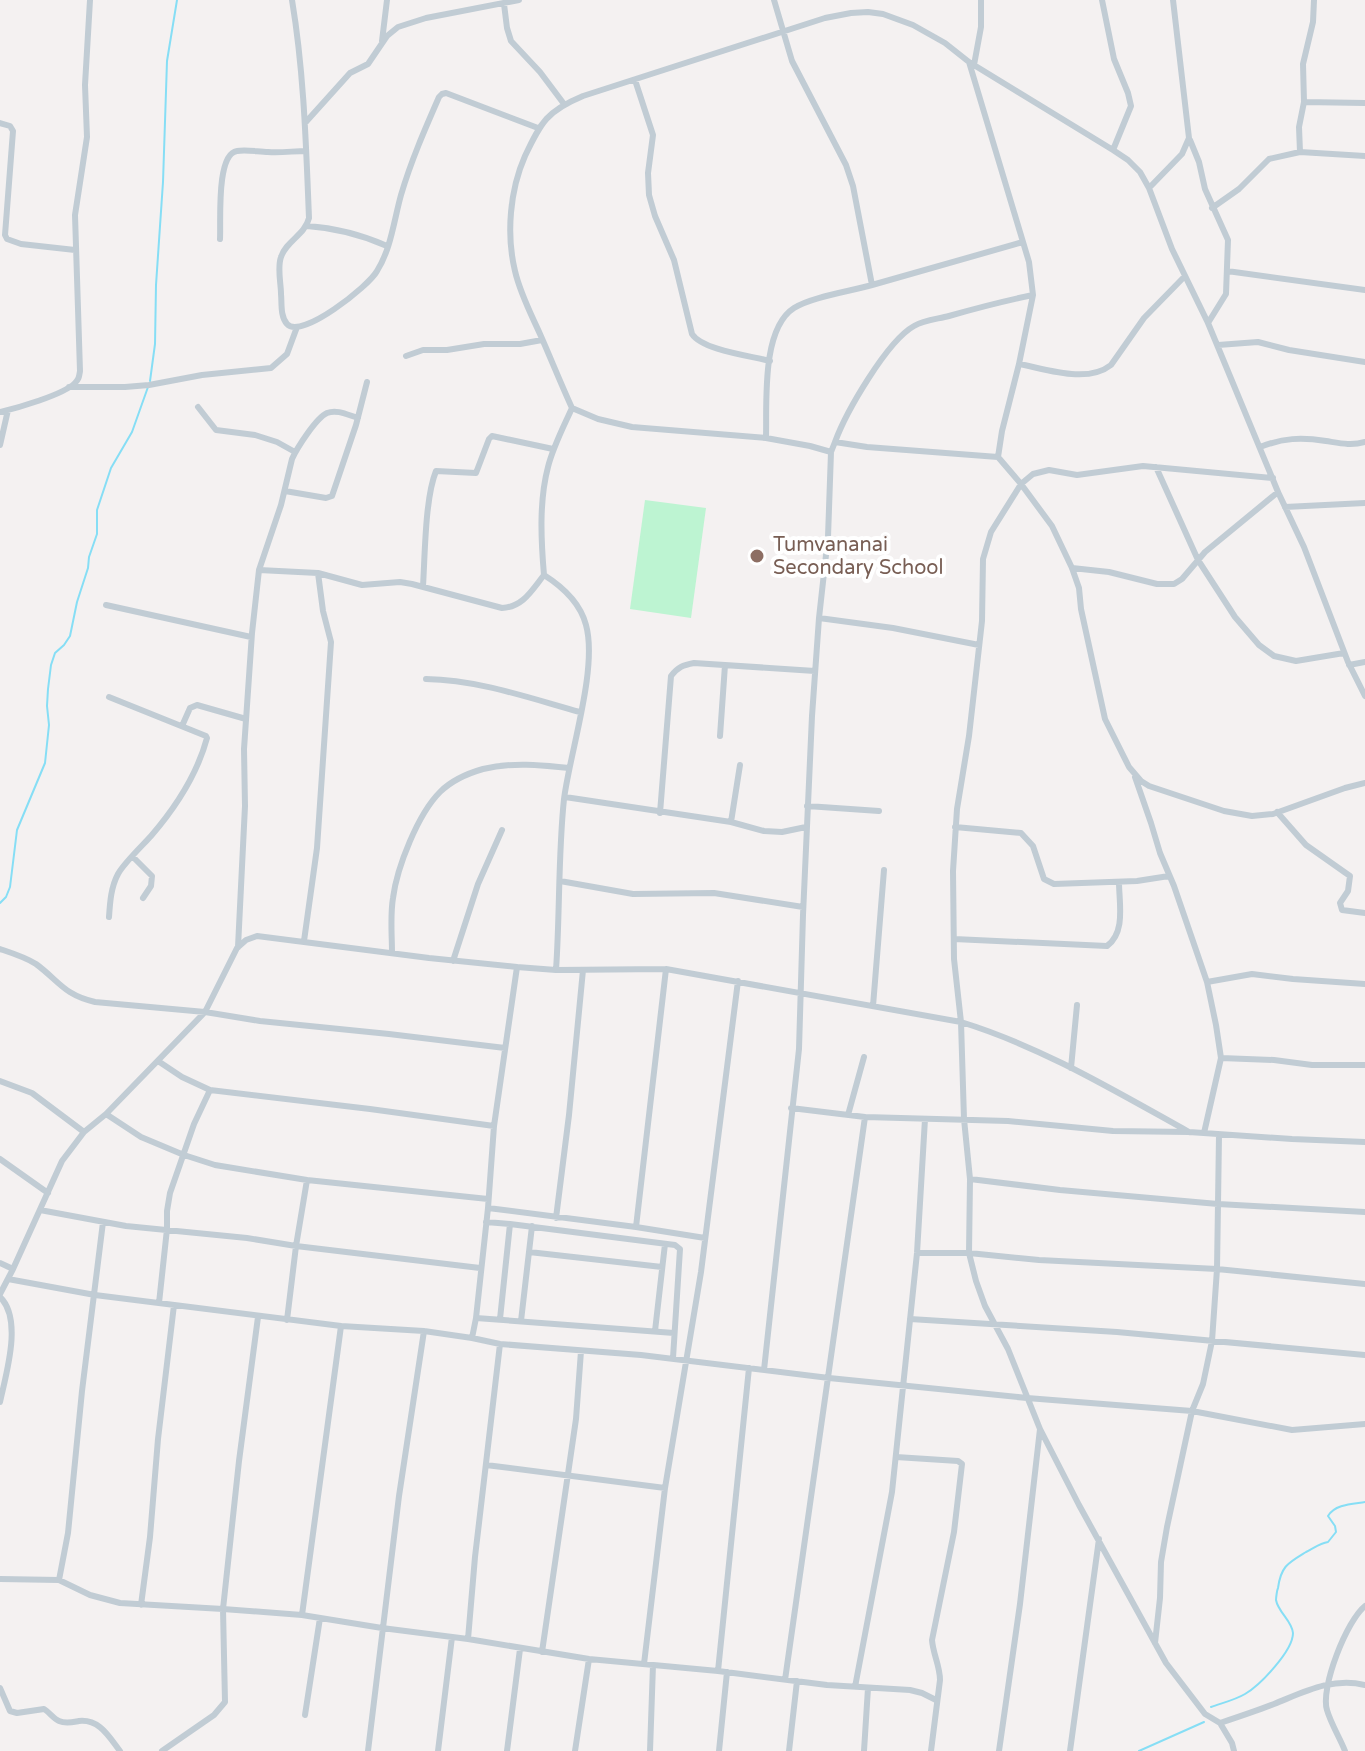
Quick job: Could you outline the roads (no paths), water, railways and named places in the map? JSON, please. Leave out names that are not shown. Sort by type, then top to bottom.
[{"type":"street","points":[[69,387],[80,371],[76,203],[87,137],[85,85],[90,0]]},
{"type":"street","points":[[292,0],[305,123],[309,218],[307,226],[280,259],[283,315],[288,325],[297,327],[329,312],[363,288],[376,274],[415,154],[442,94],[538,128]]},
{"type":"street","points":[[381,44],[387,0]]},
{"type":"street","points":[[305,123],[350,73],[368,64],[391,31],[426,18],[519,0]]},
{"type":"street","points":[[774,0],[792,61],[846,165],[872,285]]},
{"type":"street","points":[[981,0],[981,27],[971,64],[1029,262],[1033,295],[998,457]]},
{"type":"street","points":[[1102,0],[1114,59],[1131,106],[1113,150]]},
{"type":"street","points":[[1173,0],[1189,138],[1212,208],[1228,240],[1226,294],[1208,323]]},
{"type":"street","points":[[1300,152],[1303,64],[1313,22],[1314,0]]},
{"type":"street","points":[[504,4],[511,41],[550,83],[564,104]]},
{"type":"street","points":[[831,452],[766,438],[632,427],[598,419],[572,408],[514,269],[512,193],[538,128],[564,104],[825,18],[868,12],[913,25],[945,43],[971,64],[1113,150],[1140,172],[1218,345],[1304,547],[1349,665],[1365,696]]},
{"type":"street","points":[[635,80],[653,135],[648,173],[649,195],[674,260],[693,337],[710,346],[770,361]]},
{"type":"street","points":[[1304,102],[1365,103]]},
{"type":"street","points":[[0,123],[10,126],[13,131],[3,219],[5,235],[9,241],[75,250]]},
{"type":"street","points":[[1149,188],[1182,154],[1189,138]]},
{"type":"street","points":[[220,239],[223,171],[230,154],[236,151],[306,151]]},
{"type":"street","points":[[1212,208],[1239,189],[1269,159],[1300,152],[1365,156]]},
{"type":"street","points":[[307,226],[343,230],[387,246]]},
{"type":"street","points":[[766,438],[770,361],[776,329],[783,317],[795,307],[1023,242]]},
{"type":"street","points":[[1227,271],[1365,290]]},
{"type":"street","points":[[1019,364],[1079,374],[1104,370],[1111,365],[1144,318],[1185,276]]},
{"type":"street","points":[[764,1370],[799,1049],[807,806],[819,618],[828,537],[831,452],[844,418],[857,397],[890,349],[909,330],[933,320],[1033,295]]},
{"type":"street","points":[[0,412],[69,387],[149,385],[202,375],[271,368],[287,354],[297,327]]},
{"type":"street","points":[[406,356],[423,350],[542,340]]},
{"type":"street","points":[[1218,345],[1258,342],[1365,362]]},
{"type":"street","points":[[285,491],[326,498],[332,496],[367,382]]},
{"type":"street","points":[[198,407],[216,430],[255,435],[295,452]]},
{"type":"street","points":[[259,570],[318,573],[362,585],[400,582],[496,606],[509,607],[524,600],[544,575],[545,481],[553,449],[572,408]]},
{"type":"street","points":[[0,445],[8,410]]},
{"type":"street","points":[[237,948],[242,886],[246,719],[259,570],[295,452],[326,413],[336,412],[358,418]]},
{"type":"street","points":[[423,586],[429,503],[436,471],[476,473],[492,436],[553,449]]},
{"type":"street","points":[[1260,447],[1284,439],[1352,445],[1365,442]]},
{"type":"street","points":[[835,442],[998,457],[1052,526],[1079,588],[1105,719],[1134,774],[1207,982],[1221,1058],[1204,1133]]},
{"type":"street","points":[[1234,1751],[1220,1723],[1205,1714],[1177,1679],[1155,1643],[1040,1429],[1008,1349],[980,1294],[969,1253],[970,1179],[964,1119],[953,882],[955,827],[982,621],[983,559],[999,517],[1021,484],[1033,474],[1049,470],[1077,475],[1134,467],[1273,478]]},
{"type":"street","points":[[1156,467],[1198,560],[1259,645],[1274,656],[1296,661],[1344,653]]},
{"type":"street","points":[[1072,568],[1109,572],[1157,584],[1178,582],[1198,560],[1278,492]]},
{"type":"street","points":[[1285,507],[1365,503]]},
{"type":"street","points":[[304,941],[317,848],[331,655],[318,573]]},
{"type":"street","points":[[544,575],[557,582],[573,598],[587,626],[588,666],[565,797],[556,970]]},
{"type":"street","points":[[106,605],[251,637]]},
{"type":"street","points":[[819,618],[893,628],[979,645]]},
{"type":"street","points":[[1349,665],[1365,662]]},
{"type":"street","points":[[660,813],[671,676],[681,665],[694,663],[815,671]]},
{"type":"street","points":[[720,736],[725,665]]},
{"type":"street","points":[[426,679],[490,686],[580,712]]},
{"type":"street","points":[[109,697],[206,736],[186,789],[161,825],[117,875],[109,917]]},
{"type":"street","points":[[182,726],[190,708],[197,705],[246,719]]},
{"type":"street","points":[[392,953],[392,909],[397,881],[406,850],[437,795],[471,773],[489,767],[528,764],[569,768]]},
{"type":"street","points":[[731,822],[740,765]]},
{"type":"street","points":[[1134,774],[1149,786],[1224,811],[1252,816],[1277,812],[1365,783]]},
{"type":"street","points":[[565,797],[731,822],[764,831],[806,827]]},
{"type":"street","points":[[807,806],[879,811]]},
{"type":"street","points":[[1277,812],[1306,845],[1350,876],[1350,885],[1340,903],[1341,908],[1365,913]]},
{"type":"street","points":[[955,827],[1021,833],[1033,846],[1043,876],[1050,883],[1119,882],[1169,876]]},
{"type":"street","points":[[453,961],[478,884],[502,830]]},
{"type":"street","points":[[133,857],[152,876],[151,886],[143,898]]},
{"type":"street","points":[[873,1006],[884,870]]},
{"type":"street","points":[[560,881],[633,894],[714,893],[803,907]]},
{"type":"street","points":[[954,939],[1107,946],[1115,940],[1120,925],[1119,882]]},
{"type":"street","points":[[0,1402],[12,1323],[9,1307],[0,1295],[62,1161],[84,1132],[106,1114],[205,1012],[237,948],[257,936],[517,967],[556,970],[666,969],[961,1022],[992,1031],[1071,1068],[1189,1132]]},
{"type":"street","points":[[0,949],[36,964],[66,991],[83,999],[505,1048]]},
{"type":"street","points":[[472,1338],[488,1208],[494,1126],[517,967]]},
{"type":"street","points":[[636,1227],[666,969]]},
{"type":"street","points":[[556,1218],[583,970]]},
{"type":"street","points":[[1207,982],[1252,974],[1365,984]]},
{"type":"street","points":[[644,1664],[665,1488],[705,1238],[738,981]]},
{"type":"street","points":[[1071,1068],[1077,1005]]},
{"type":"street","points":[[848,1115],[864,1057]]},
{"type":"street","points":[[1221,1058],[1312,1065],[1365,1065]]},
{"type":"street","points":[[158,1061],[210,1090],[494,1126]]},
{"type":"street","points":[[0,1081],[32,1093],[84,1132]]},
{"type":"street","points":[[159,1303],[170,1193],[194,1124],[210,1090]]},
{"type":"street","points":[[791,1108],[865,1117],[964,1119],[1113,1131],[1365,1142]]},
{"type":"street","points":[[106,1114],[141,1137],[184,1155],[237,1170],[488,1199]]},
{"type":"street","points":[[785,1680],[865,1117]]},
{"type":"street","points":[[855,1687],[892,1492],[917,1253],[925,1119]]},
{"type":"street","points":[[1155,1643],[1161,1562],[1192,1411],[1203,1384],[1212,1341],[1217,1269],[1219,1135]]},
{"type":"street","points":[[0,1159],[48,1193]]},
{"type":"street","points":[[970,1179],[1218,1204],[1365,1212]]},
{"type":"street","points":[[287,1320],[307,1180]]},
{"type":"street","points":[[488,1208],[705,1238]]},
{"type":"street","points":[[40,1210],[103,1222],[480,1268]]},
{"type":"street","points":[[59,1580],[68,1533],[103,1222]]},
{"type":"street","points":[[486,1222],[675,1245],[681,1254],[673,1358]]},
{"type":"street","points":[[500,1319],[510,1224]]},
{"type":"street","points":[[521,1321],[532,1226]]},
{"type":"street","points":[[655,1331],[665,1244]]},
{"type":"street","points":[[529,1252],[662,1267]]},
{"type":"street","points":[[917,1253],[969,1253],[1039,1260],[1217,1269],[1365,1284]]},
{"type":"street","points":[[0,1263],[13,1269]]},
{"type":"street","points":[[8,1279],[95,1295],[217,1309],[258,1317],[424,1331],[500,1344],[673,1358],[903,1386],[1192,1411],[1292,1430],[1365,1424]]},
{"type":"street","points":[[141,1605],[174,1305]]},
{"type":"street","points":[[162,1751],[214,1715],[225,1702],[223,1609],[258,1317]]},
{"type":"street","points":[[476,1318],[674,1333]]},
{"type":"street","points":[[910,1319],[1117,1332],[1365,1355]]},
{"type":"street","points":[[302,1615],[341,1326]]},
{"type":"street","points":[[368,1751],[399,1496],[424,1331]]},
{"type":"street","points":[[468,1639],[500,1344]]},
{"type":"street","points":[[542,1652],[568,1476],[581,1351]]},
{"type":"street","points":[[718,1671],[749,1368]]},
{"type":"street","points":[[999,1751],[1040,1429]]},
{"type":"street","points":[[896,1457],[958,1461],[962,1464],[954,1532],[932,1640],[940,1672],[931,1751]]},
{"type":"street","points":[[486,1465],[665,1488]]},
{"type":"street","points":[[1070,1751],[1099,1539]]},
{"type":"street","points":[[0,1579],[59,1580],[90,1595],[120,1603],[302,1615],[589,1659],[915,1691],[936,1700]]},
{"type":"street","points":[[1345,1751],[1326,1709],[1326,1684],[1347,1629],[1365,1606]]},
{"type":"street","points":[[305,1715],[320,1618]]},
{"type":"street","points":[[438,1751],[452,1637]]},
{"type":"street","points":[[507,1751],[520,1649]]},
{"type":"street","points":[[575,1751],[589,1659]]},
{"type":"street","points":[[650,1751],[653,1665]]},
{"type":"street","points":[[719,1751],[727,1672]]},
{"type":"street","points":[[789,1751],[797,1681]]},
{"type":"street","points":[[1220,1723],[1326,1684],[1365,1685]]},
{"type":"street","points":[[0,1688],[10,1711],[17,1713],[44,1709],[63,1723],[93,1722],[105,1731],[120,1751]]},
{"type":"street","points":[[864,1751],[868,1688]]},
{"type":"waterway","points":[[150,381],[155,344],[167,61],[177,0]]},
{"type":"waterway","points":[[0,903],[10,887],[17,830],[45,763],[51,665],[55,653],[70,636],[97,534],[97,510],[111,468],[132,432],[148,387]]},
{"type":"waterway","points":[[1211,1707],[1245,1694],[1282,1658],[1293,1633],[1276,1600],[1283,1570],[1290,1562],[1328,1542],[1336,1532],[1328,1516],[1331,1512],[1345,1505],[1365,1502]]},
{"type":"waterway","points":[[1139,1751],[1204,1722]]},
{"type":"place","name":"Tumvananai Secondary School","points":[[757,556]]}]
